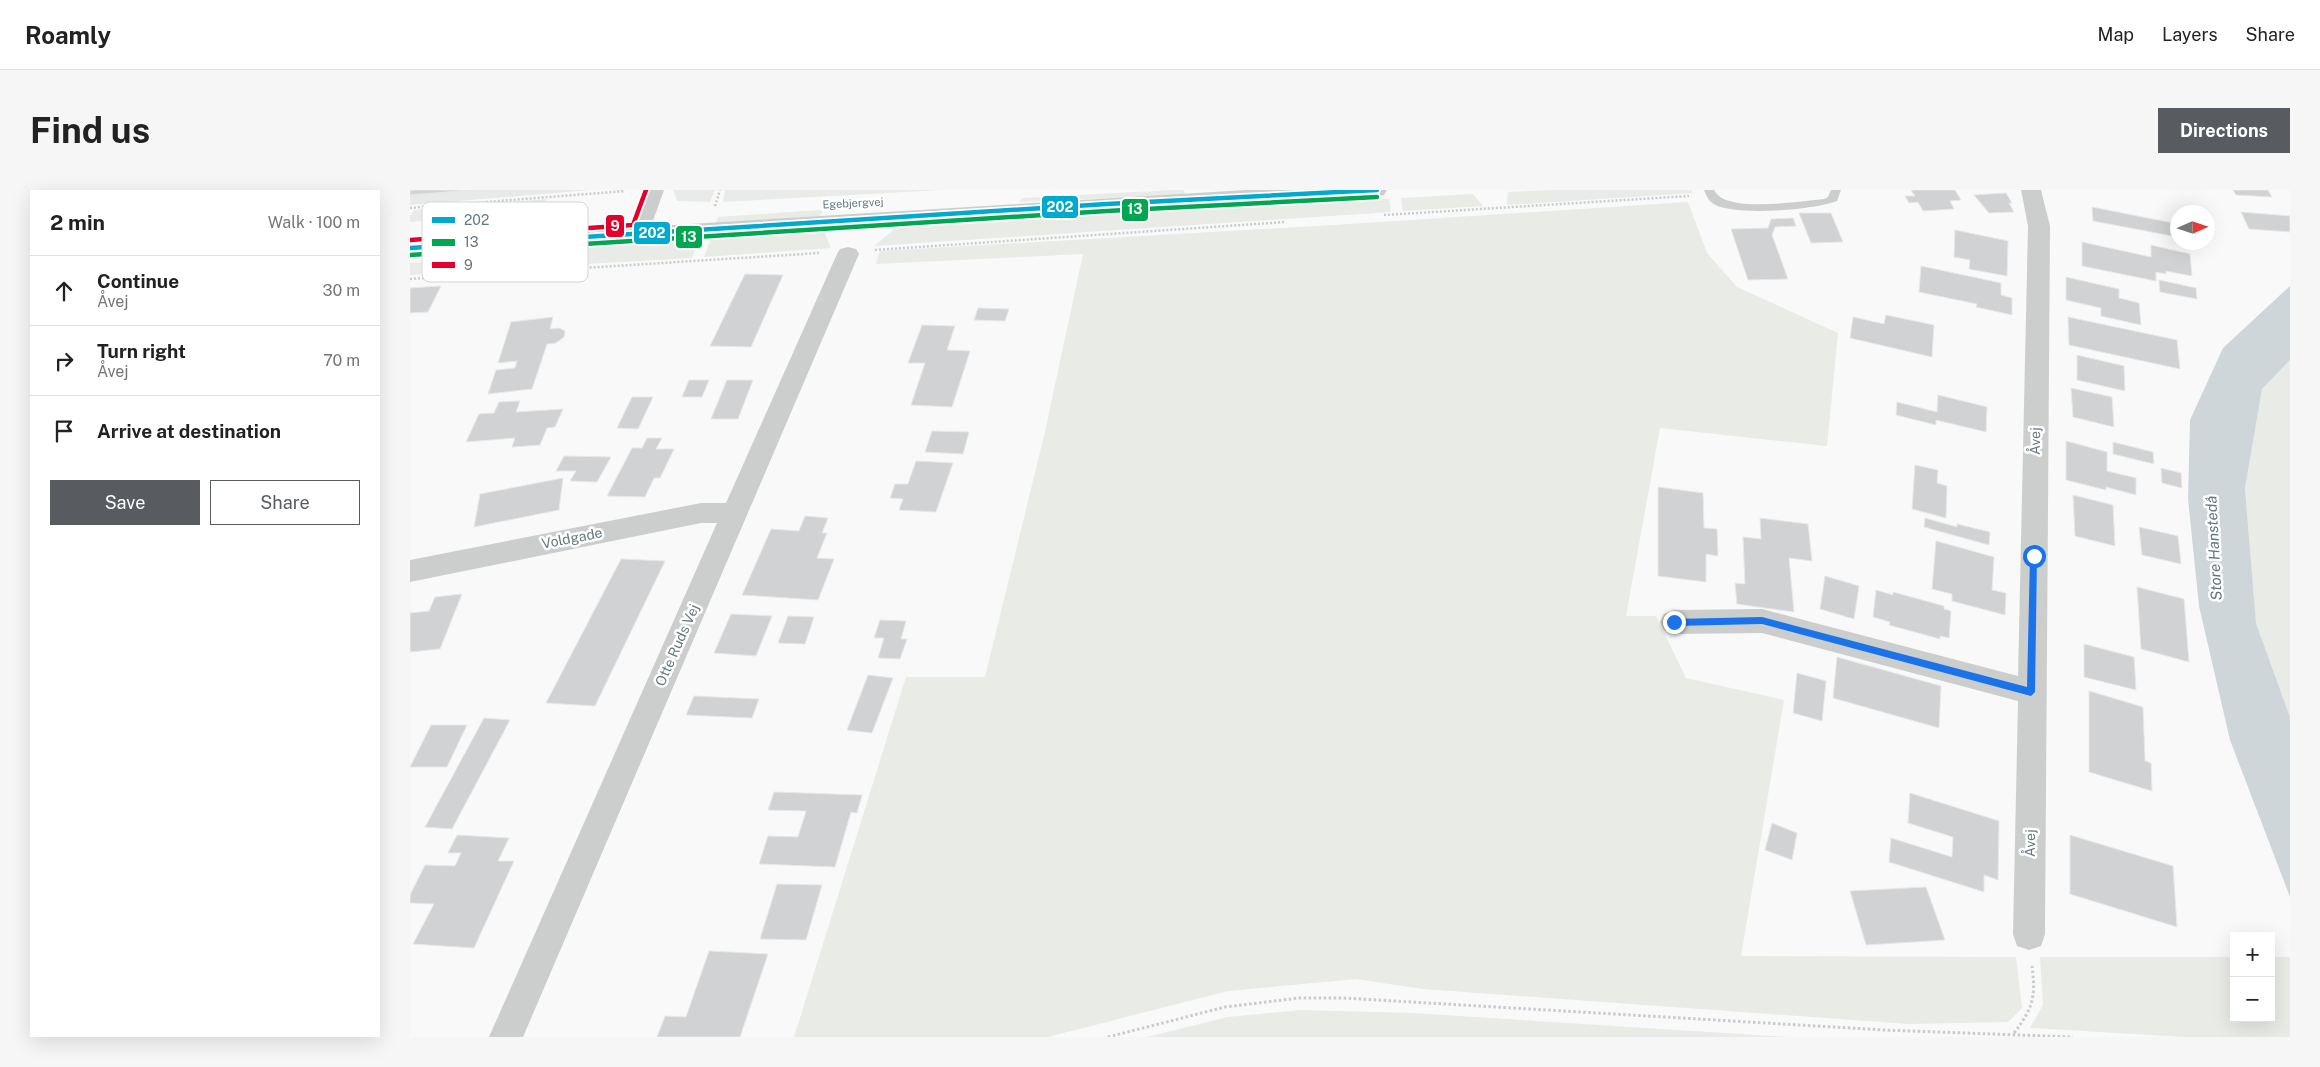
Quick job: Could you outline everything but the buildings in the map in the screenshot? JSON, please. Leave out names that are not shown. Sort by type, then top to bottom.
[{"type":"street","points":[[641,224],[654,190]]},
{"type":"street","name":"Egebjergvej","points":[[641,224],[1092,190]]},
{"type":"street","name":"Egebjergvej","points":[[641,224],[1377,190]]},
{"type":"street","name":"Åvej","points":[[2029,934],[2039,226],[2031,190]]},
{"type":"street","points":[[588,226],[641,224]]},
{"type":"street","points":[[588,230],[641,224]]},
{"type":"street","name":"Otte Ruds Vej","points":[[506,1037],[735,513],[859,252]]},
{"type":"street","name":"Voldgade","points":[[410,571],[701,513],[735,513]]},
{"type":"street","points":[[1674,622],[1762,621],[2031,692]]},
{"type":"lane","points":[[1710,192],[1716,202],[1741,208],[1825,202],[1833,199],[1836,190]]},
{"type":"path","points":[[487,202],[628,191]]},
{"type":"path","points":[[1377,216],[1710,192]]},
{"type":"path","points":[[859,252],[1287,222]]},
{"type":"path","points":[[588,268],[820,253]]},
{"type":"path","points":[[2014,1034],[2027,1016],[2036,997],[2029,934]]},
{"type":"path","points":[[1108,1037],[1225,1007],[1299,998],[1400,1000],[1884,1030],[2073,1037]]},
{"type":"shaded area","points":[[410,190],[591,190],[446,202],[422,202],[422,204],[410,205]]},
{"type":"shaded area","points":[[673,190],[715,190],[710,202],[677,201]]},
{"type":"shaded area","points":[[725,190],[941,190],[723,202]]},
{"type":"shaded area","points":[[1183,190],[1185,193],[1182,195],[1019,202],[1023,198]]},
{"type":"shaded area","points":[[1551,190],[1691,190],[1693,193],[1507,205],[1508,192]]},
{"type":"shaded area","points":[[1473,194],[1483,206],[1403,211],[1401,198]]},
{"type":"shaded area","points":[[547,199],[545,202],[511,202]]},
{"type":"shaded area","points":[[1389,199],[1391,212],[874,246],[898,226]]},
{"type":"shaded area","points":[[1688,202],[1707,253],[1737,287],[1838,333],[1827,446],[1660,428],[1626,616],[1656,616],[1686,678],[1784,700],[1741,956],[2016,957],[2022,1008],[2008,1022],[1909,1024],[1423,989],[1356,979],[1228,991],[1048,1037],[794,1037],[906,677],[985,677],[1044,436],[1083,254],[876,264],[880,251],[1334,225]]},
{"type":"shaded area","points":[[422,209],[422,221],[410,222],[410,216],[414,210]]},
{"type":"shaded area","points":[[820,210],[823,212],[819,216],[716,223],[718,217]]},
{"type":"shaded area","points":[[824,231],[831,248],[704,257],[711,238]]},
{"type":"shaded area","points":[[699,239],[692,258],[588,264],[588,247]]},
{"type":"shaded area","points":[[422,262],[422,274],[410,275],[410,263]]},
{"type":"shaded area","points":[[2290,360],[2290,717],[2256,623],[2245,488],[2262,389]]},
{"type":"shaded area","points":[[2040,957],[2230,957],[2230,1022],[2275,1022],[2275,957],[2290,957],[2290,1037],[2185,1037],[2030,1028],[2043,1005]]},
{"type":"shaded area","points":[[1301,1010],[1412,1013],[1788,1037],[1147,1037],[1228,1017]]},
{"type":"water","name":"Store Hanstedå","points":[[2290,286],[2290,360],[2262,389],[2245,488],[2256,623],[2290,717],[2290,897],[2230,740],[2199,606],[2188,499],[2190,420],[2223,348]]},
{"type":"transit line","name":"9","points":[[588,228],[633,225],[646,190]]},
{"type":"transit line","name":"202","points":[[588,237],[1107,204],[1377,190]]},
{"type":"transit line","name":"13","points":[[588,244],[1107,211],[1377,197]]},
{"type":"transit line","name":"9","points":[[410,240],[422,239]]},
{"type":"transit line","name":"202","points":[[410,248],[422,247]]},
{"type":"transit line","name":"13","points":[[410,255],[422,254]]},
{"type":"route","points":[[1674,622],[1762,621],[2031,692],[2034,556]]}]
